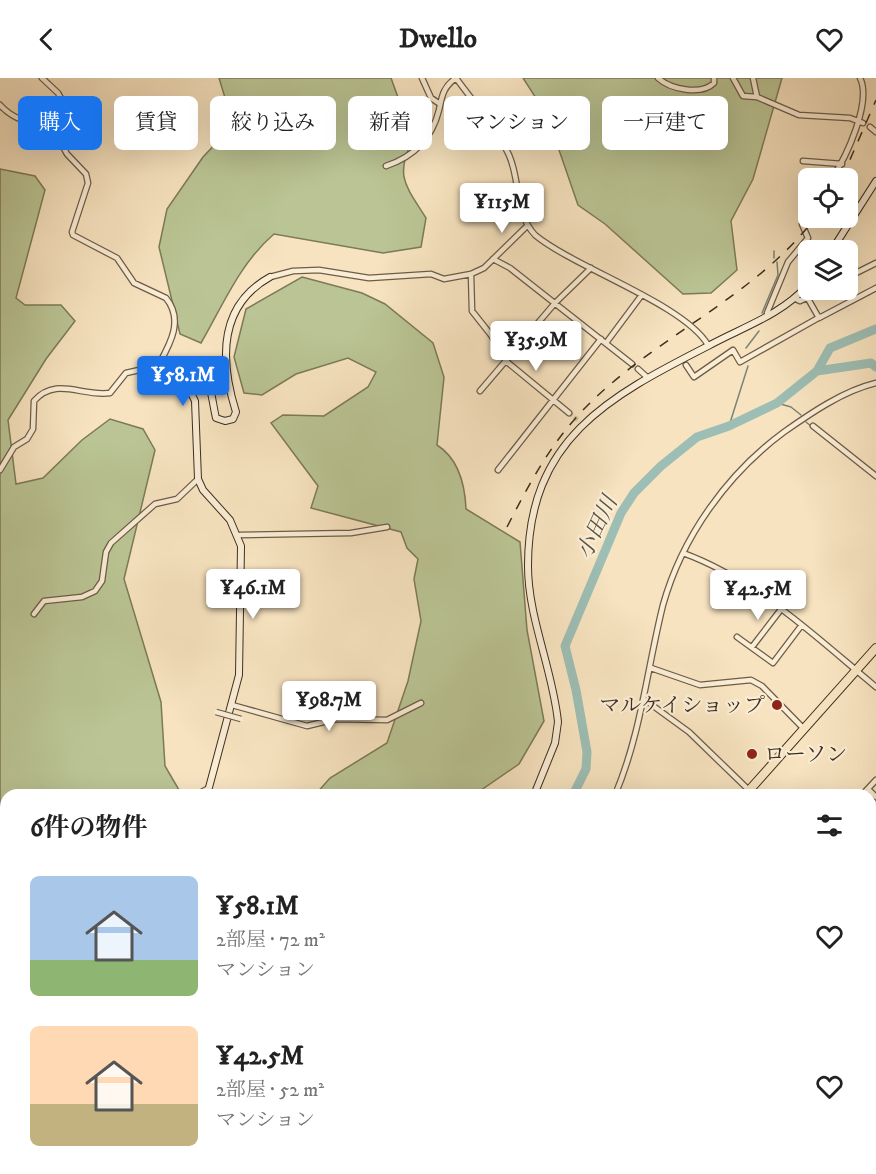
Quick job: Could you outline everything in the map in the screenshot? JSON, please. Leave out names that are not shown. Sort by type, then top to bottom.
[{"type":"highway","points":[[753,789],[876,648]]},
{"type":"street","points":[[42,78],[60,96]]},
{"type":"street","points":[[422,78],[431,98],[440,104]]},
{"type":"street","points":[[386,166],[404,160],[422,144],[435,120],[446,87],[456,78],[502,142],[510,158],[520,207],[527,226],[549,245],[683,322],[702,337],[708,345]]},
{"type":"street","points":[[658,78],[668,87],[677,88],[708,88],[714,83],[714,78]]},
{"type":"street","points":[[733,78],[742,95],[757,97],[799,115],[825,115],[861,122]]},
{"type":"street","points":[[753,78],[757,97]]},
{"type":"street","points":[[839,168],[861,122],[862,85],[860,78]]},
{"type":"street","points":[[0,105],[7,113],[18,119]]},
{"type":"street","points":[[870,126],[876,132]]},
{"type":"street","points":[[65,150],[86,174],[88,183],[72,232],[74,235],[117,258],[134,283],[166,298],[170,303],[175,330],[154,372],[157,378]]},
{"type":"street","points":[[803,161],[842,164]]},
{"type":"street","points":[[838,240],[876,181]]},
{"type":"street","points":[[0,470],[14,447],[31,434],[35,423],[34,401],[40,394],[56,387],[84,392],[110,393],[126,374],[158,365],[198,370],[206,376],[216,418],[225,422],[233,419],[236,412],[227,384],[226,351],[233,314],[245,294],[270,277],[292,271],[319,270],[369,278],[431,274],[444,279],[471,274],[484,268],[527,226]]},
{"type":"street","points":[[768,316],[767,313],[788,262],[808,238],[804,228]]},
{"type":"street","points":[[493,259],[510,268],[632,364]]},
{"type":"street","points":[[858,272],[876,263]]},
{"type":"street","points":[[480,391],[507,363],[555,303],[591,268]]},
{"type":"street","points":[[471,274],[472,311],[491,335],[507,363],[569,413]]},
{"type":"street","points":[[686,365],[694,378],[733,350],[740,362],[876,288]]},
{"type":"street","points":[[536,789],[555,743],[558,722],[530,588],[528,568],[532,518],[550,468],[581,422],[611,399],[708,345],[768,316],[798,294]]},
{"type":"street","points":[[606,343],[641,296]]},
{"type":"street","points":[[794,298],[798,300]]},
{"type":"street","points":[[809,300],[820,317]]},
{"type":"street","points":[[498,470],[601,339]]},
{"type":"street","points":[[145,369],[157,378],[190,391],[195,401],[198,479],[203,490],[230,520],[239,535],[241,546],[242,637],[239,675],[208,789]]},
{"type":"street","points":[[638,369],[648,378]]},
{"type":"street","points":[[617,789],[626,768],[645,700],[664,604],[683,553],[723,490],[758,453],[820,408],[859,388],[876,383]]},
{"type":"street","points":[[813,426],[876,476]]},
{"type":"street","points":[[34,614],[44,601],[82,597],[95,591],[102,581],[106,552],[111,543],[155,504],[177,499],[198,479]]},
{"type":"street","points":[[239,535],[351,533],[387,527]]},
{"type":"street","points":[[683,553],[728,573],[782,608],[801,627],[876,687]]},
{"type":"street","points":[[752,647],[782,608]]},
{"type":"street","points":[[737,637],[773,663],[801,627]]},
{"type":"street","points":[[651,668],[700,685],[751,680],[762,686],[804,729]]},
{"type":"street","points":[[645,700],[689,732],[746,789]]},
{"type":"street","points":[[232,705],[307,726],[336,719],[387,720],[421,703]]},
{"type":"street","points":[[216,712],[241,719]]},
{"type":"street","points":[[868,789],[876,780]]},
{"type":"green space","points":[[219,78],[391,78],[397,96],[348,96],[348,150],[408,150],[403,172],[405,180],[426,218],[421,247],[383,253],[274,234],[262,245],[242,271],[201,343],[180,334],[159,247],[167,209],[203,157],[210,150],[336,150],[336,96],[224,96]]},
{"type":"green space","points":[[523,78],[782,78],[753,179],[731,221],[737,270],[711,293],[683,294],[605,224],[578,205],[559,150],[590,150],[590,96],[535,96]]},
{"type":"green space","points":[[0,169],[35,176],[45,190],[16,298],[25,305],[61,305],[75,321],[46,359],[8,420],[16,484],[43,478],[82,440],[110,419],[143,429],[155,450],[124,579],[161,702],[165,766],[178,789],[0,789]]},
{"type":"green space","points":[[302,277],[362,293],[385,304],[433,343],[444,377],[437,445],[456,465],[462,482],[466,509],[520,542],[527,630],[544,721],[519,764],[483,789],[320,789],[330,778],[387,743],[408,681],[421,621],[414,579],[418,559],[407,548],[401,532],[311,508],[318,486],[271,423],[283,415],[324,416],[368,387],[376,372],[348,358],[296,374],[262,395],[244,393],[234,357],[246,309]]},
{"type":"waterway","points":[[774,251],[774,258]]},
{"type":"waterway","points":[[762,313],[778,275],[777,262]]},
{"type":"waterway","name":"小田川","points":[[576,789],[586,769],[587,752],[576,690],[565,646],[621,513],[634,493],[661,466],[697,437],[729,426],[777,403],[817,371],[830,348],[876,329]]},
{"type":"waterway","points":[[746,348],[759,331]]},
{"type":"waterway","points":[[817,371],[871,363],[876,367]]},
{"type":"waterway","points":[[729,426],[748,366]]},
{"type":"waterway","points":[[777,403],[791,407],[801,415]]},
{"type":"waterway","points":[[806,422],[812,427]]},
{"type":"tunnel","points":[[569,413],[579,421]]},
{"type":"railway","points":[[846,168],[876,100]]},
{"type":"railway","points":[[507,527],[552,448],[587,406],[643,358],[764,271],[806,228]]},
{"type":"place","name":"マルケイショップ","points":[[777,705]]},
{"type":"place","name":"ローソン","points":[[752,754]]}]
